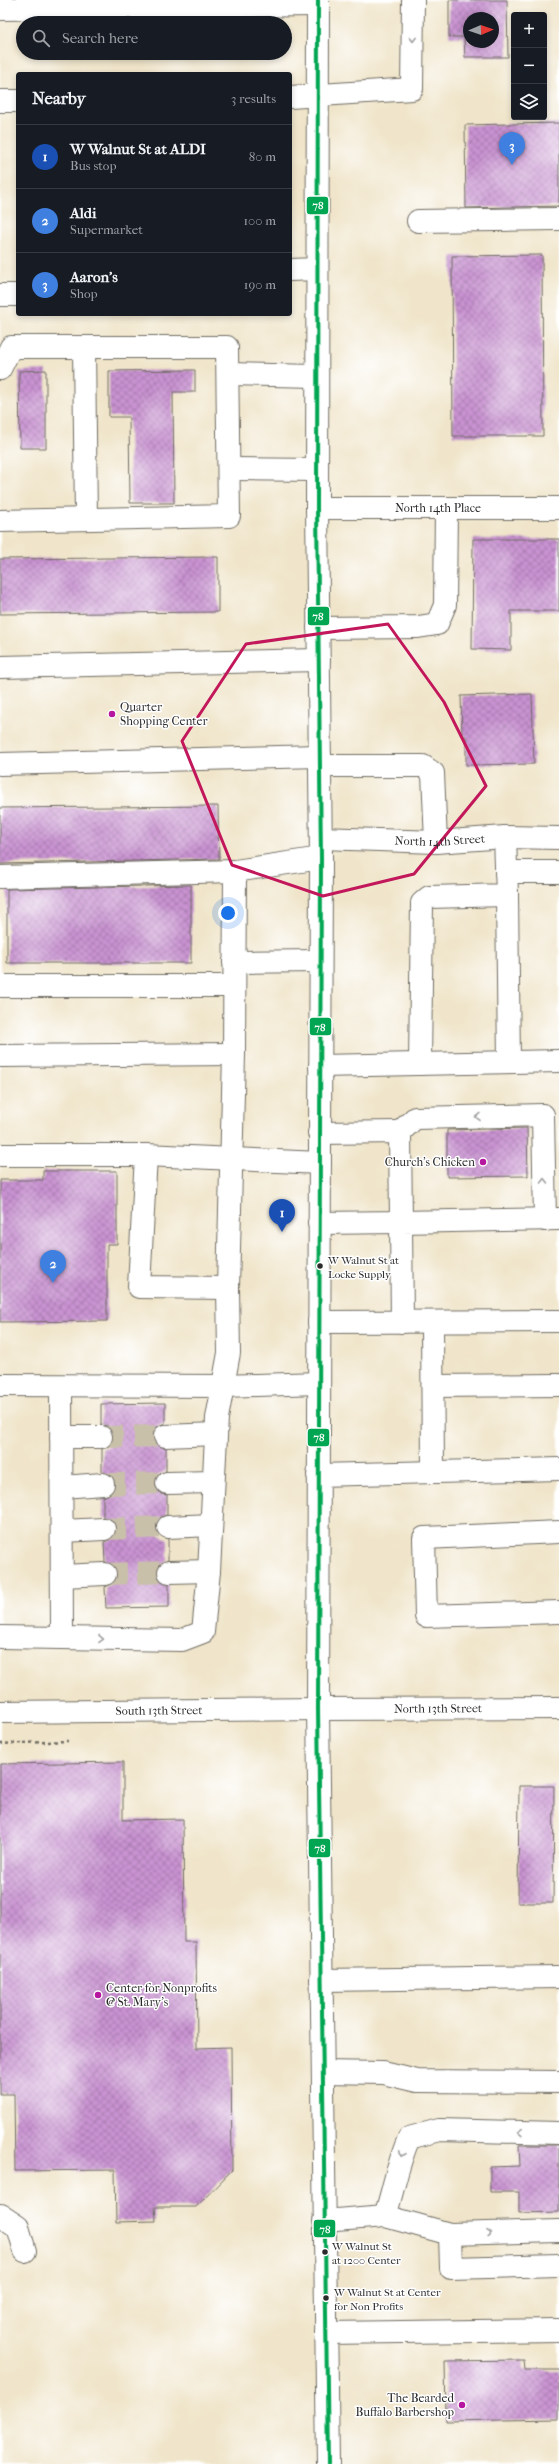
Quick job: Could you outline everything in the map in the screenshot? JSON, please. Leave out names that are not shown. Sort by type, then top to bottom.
[{"type":"main road","points":[[292,97],[412,89],[413,0]]},
{"type":"main road","points":[[0,9],[318,2],[317,508],[321,848],[318,1709],[328,2464]]},
{"type":"main road","points":[[0,101],[16,101]]},
{"type":"main road","points":[[418,221],[559,219]]},
{"type":"main road","points":[[292,270],[317,269]]},
{"type":"main road","points":[[0,294],[16,295]]},
{"type":"main road","points":[[0,369],[11,347],[227,348],[229,374],[229,516],[0,521]]},
{"type":"main road","points":[[84,348],[86,519]]},
{"type":"main road","points":[[229,374],[317,376]]},
{"type":"main road","points":[[229,469],[317,470]]},
{"type":"main road","name":"North 14th Place","points":[[317,508],[559,508]]},
{"type":"main road","points":[[318,628],[418,627],[437,624],[445,605],[446,508]]},
{"type":"main road","points":[[0,667],[319,660]]},
{"type":"main road","points":[[0,764],[320,761],[424,766],[433,773],[436,842]]},
{"type":"main road","points":[[505,836],[509,1062]]},
{"type":"main road","name":"North 14th Street","points":[[0,877],[235,871],[321,848],[436,842],[505,836],[559,838]]},
{"type":"main road","points":[[0,1637],[182,1640],[203,1632],[209,1571],[216,1434],[229,1353],[228,1288],[234,1054],[235,871]]},
{"type":"main road","points":[[506,872],[559,872]]},
{"type":"main road","points":[[420,1064],[422,903],[429,897],[507,895]]},
{"type":"main road","points":[[234,962],[320,962]]},
{"type":"main road","points":[[0,986],[234,986]]},
{"type":"main road","points":[[0,1056],[234,1054]]},
{"type":"main road","points":[[320,1066],[559,1061]]},
{"type":"main road","points":[[319,1133],[400,1132],[415,1118],[543,1116],[552,1219],[319,1223]]},
{"type":"main road","points":[[400,1132],[402,1322]]},
{"type":"main road","points":[[0,1155],[146,1155],[320,1163]]},
{"type":"main road","points":[[146,1155],[139,1288],[228,1288]]},
{"type":"main road","points":[[319,1322],[559,1321]]},
{"type":"main road","points":[[432,1322],[433,1472]]},
{"type":"main road","points":[[0,1385],[223,1386],[319,1383]]},
{"type":"main road","points":[[433,1386],[559,1385]]},
{"type":"main road","points":[[61,1386],[62,1638]]},
{"type":"main road","points":[[165,1436],[216,1434]]},
{"type":"main road","points":[[61,1437],[102,1437]]},
{"type":"main road","points":[[318,1475],[559,1469]]},
{"type":"main road","points":[[166,1483],[213,1482]]},
{"type":"main road","points":[[62,1487],[103,1484]]},
{"type":"main road","points":[[168,1527],[211,1525]]},
{"type":"main road","points":[[62,1531],[104,1529]]},
{"type":"main road","points":[[559,1532],[424,1538],[426,1616],[559,1612]]},
{"type":"main road","points":[[169,1572],[209,1571]]},
{"type":"main road","points":[[62,1576],[105,1574]]},
{"type":"main road","name":"North 13th Street","points":[[318,1709],[559,1708]]},
{"type":"main road","name":"South 13th Street","points":[[0,1712],[318,1709]]},
{"type":"main road","points":[[321,1980],[559,1977]]},
{"type":"main road","points":[[323,2072],[383,2073],[417,2081],[559,2082]]},
{"type":"main road","points":[[385,2216],[399,2160],[409,2138],[439,2130],[559,2133]]},
{"type":"main road","points":[[0,2215],[18,2227],[25,2251]]},
{"type":"main road","points":[[324,2221],[385,2216],[450,2234],[559,2231]]},
{"type":"main road","points":[[450,2234],[451,2268],[559,2266]]},
{"type":"main road","points":[[326,2333],[559,2330]]},
{"type":"path","points":[[0,1744],[68,1741]]},
{"type":"highlighted area","points":[[388,624],[444,702],[486,786],[414,874],[323,896],[232,865],[182,741],[246,644]]},
{"type":"building","points":[[449,0],[507,0],[508,57],[465,57],[465,48],[499,48],[499,12],[463,12],[463,37],[449,37]]},
{"type":"building","points":[[559,123],[559,206],[466,208],[465,125]]},
{"type":"building","points":[[542,255],[543,436],[453,436],[452,256]]},
{"type":"building","points":[[46,370],[46,448],[20,448],[19,371]]},
{"type":"building","points":[[195,370],[195,392],[173,392],[174,503],[130,503],[129,417],[109,417],[109,371]]},
{"type":"building","points":[[473,539],[559,539],[559,611],[511,611],[511,650],[472,649]]},
{"type":"building","points":[[218,557],[218,612],[0,614],[0,559]]},
{"type":"building","points":[[532,694],[534,764],[466,765],[466,736],[462,736],[461,696]]},
{"type":"building","points":[[218,806],[219,859],[0,864],[0,808]]},
{"type":"building","points":[[191,885],[191,963],[7,963],[7,889]]},
{"type":"building","points":[[527,1128],[528,1176],[447,1177],[447,1130]]},
{"type":"building","points":[[43,1171],[117,1171],[117,1244],[107,1244],[107,1321],[0,1322],[0,1180],[43,1180]]},
{"type":"building","points":[[165,1403],[165,1423],[158,1426],[153,1436],[155,1443],[166,1448],[166,1471],[156,1477],[155,1484],[161,1494],[167,1495],[167,1515],[161,1517],[156,1527],[158,1534],[168,1539],[168,1560],[158,1566],[157,1573],[159,1579],[169,1584],[169,1607],[106,1608],[105,1587],[112,1584],[117,1574],[115,1567],[105,1562],[104,1542],[111,1539],[116,1529],[114,1522],[103,1517],[103,1497],[110,1494],[115,1483],[113,1477],[102,1472],[102,1449],[112,1444],[113,1437],[108,1426],[101,1425],[101,1404]]},
{"type":"building","name":"Center for Nonprofits @ St. Mary's","points":[[123,1762],[123,1820],[183,1819],[184,1942],[196,1942],[197,2048],[231,2047],[232,2170],[196,2207],[155,2207],[156,2221],[116,2222],[115,2170],[15,2171],[14,2094],[0,2094],[0,1764]]},
{"type":"building","points":[[519,1786],[554,1786],[553,1903],[518,1903]]},
{"type":"building","points":[[519,2145],[559,2145],[559,2212],[519,2213],[519,2192],[490,2192],[490,2167],[520,2166]]},
{"type":"building","points":[[524,2360],[525,2370],[559,2370],[559,2419],[446,2421],[445,2361]]},
{"type":"tunnel","points":[[101,1437],[165,1436]]},
{"type":"tunnel","points":[[103,1484],[167,1483]]},
{"type":"tunnel","points":[[104,1529],[168,1527]]},
{"type":"tunnel","points":[[105,1574],[169,1572]]},
{"type":"transit line","name":"78","points":[[318,0],[317,508],[321,858],[318,1709],[328,2464]]},
{"type":"place","name":"Aaron's","points":[[512,165]]},
{"type":"place","name":"Quarter Shopping Center","points":[[112,714]]},
{"type":"place","name":"Church's Chicken","points":[[483,1162]]},
{"type":"place","name":"W Walnut St at ALDI","points":[[282,1232]]},
{"type":"place","name":"W Walnut St at Locke Supply","points":[[320,1266]]},
{"type":"place","name":"Aldi","points":[[53,1283]]},
{"type":"place","name":"Center for Nonprofits @ St. Mary's","points":[[98,1995]]},
{"type":"place","name":"W Walnut St at 1200 Center","points":[[325,2252]]},
{"type":"place","name":"W Walnut St at Center for Non Profits","points":[[326,2298]]},
{"type":"place","name":"The Bearded Buffalo Barbershop","points":[[462,2405]]}]
